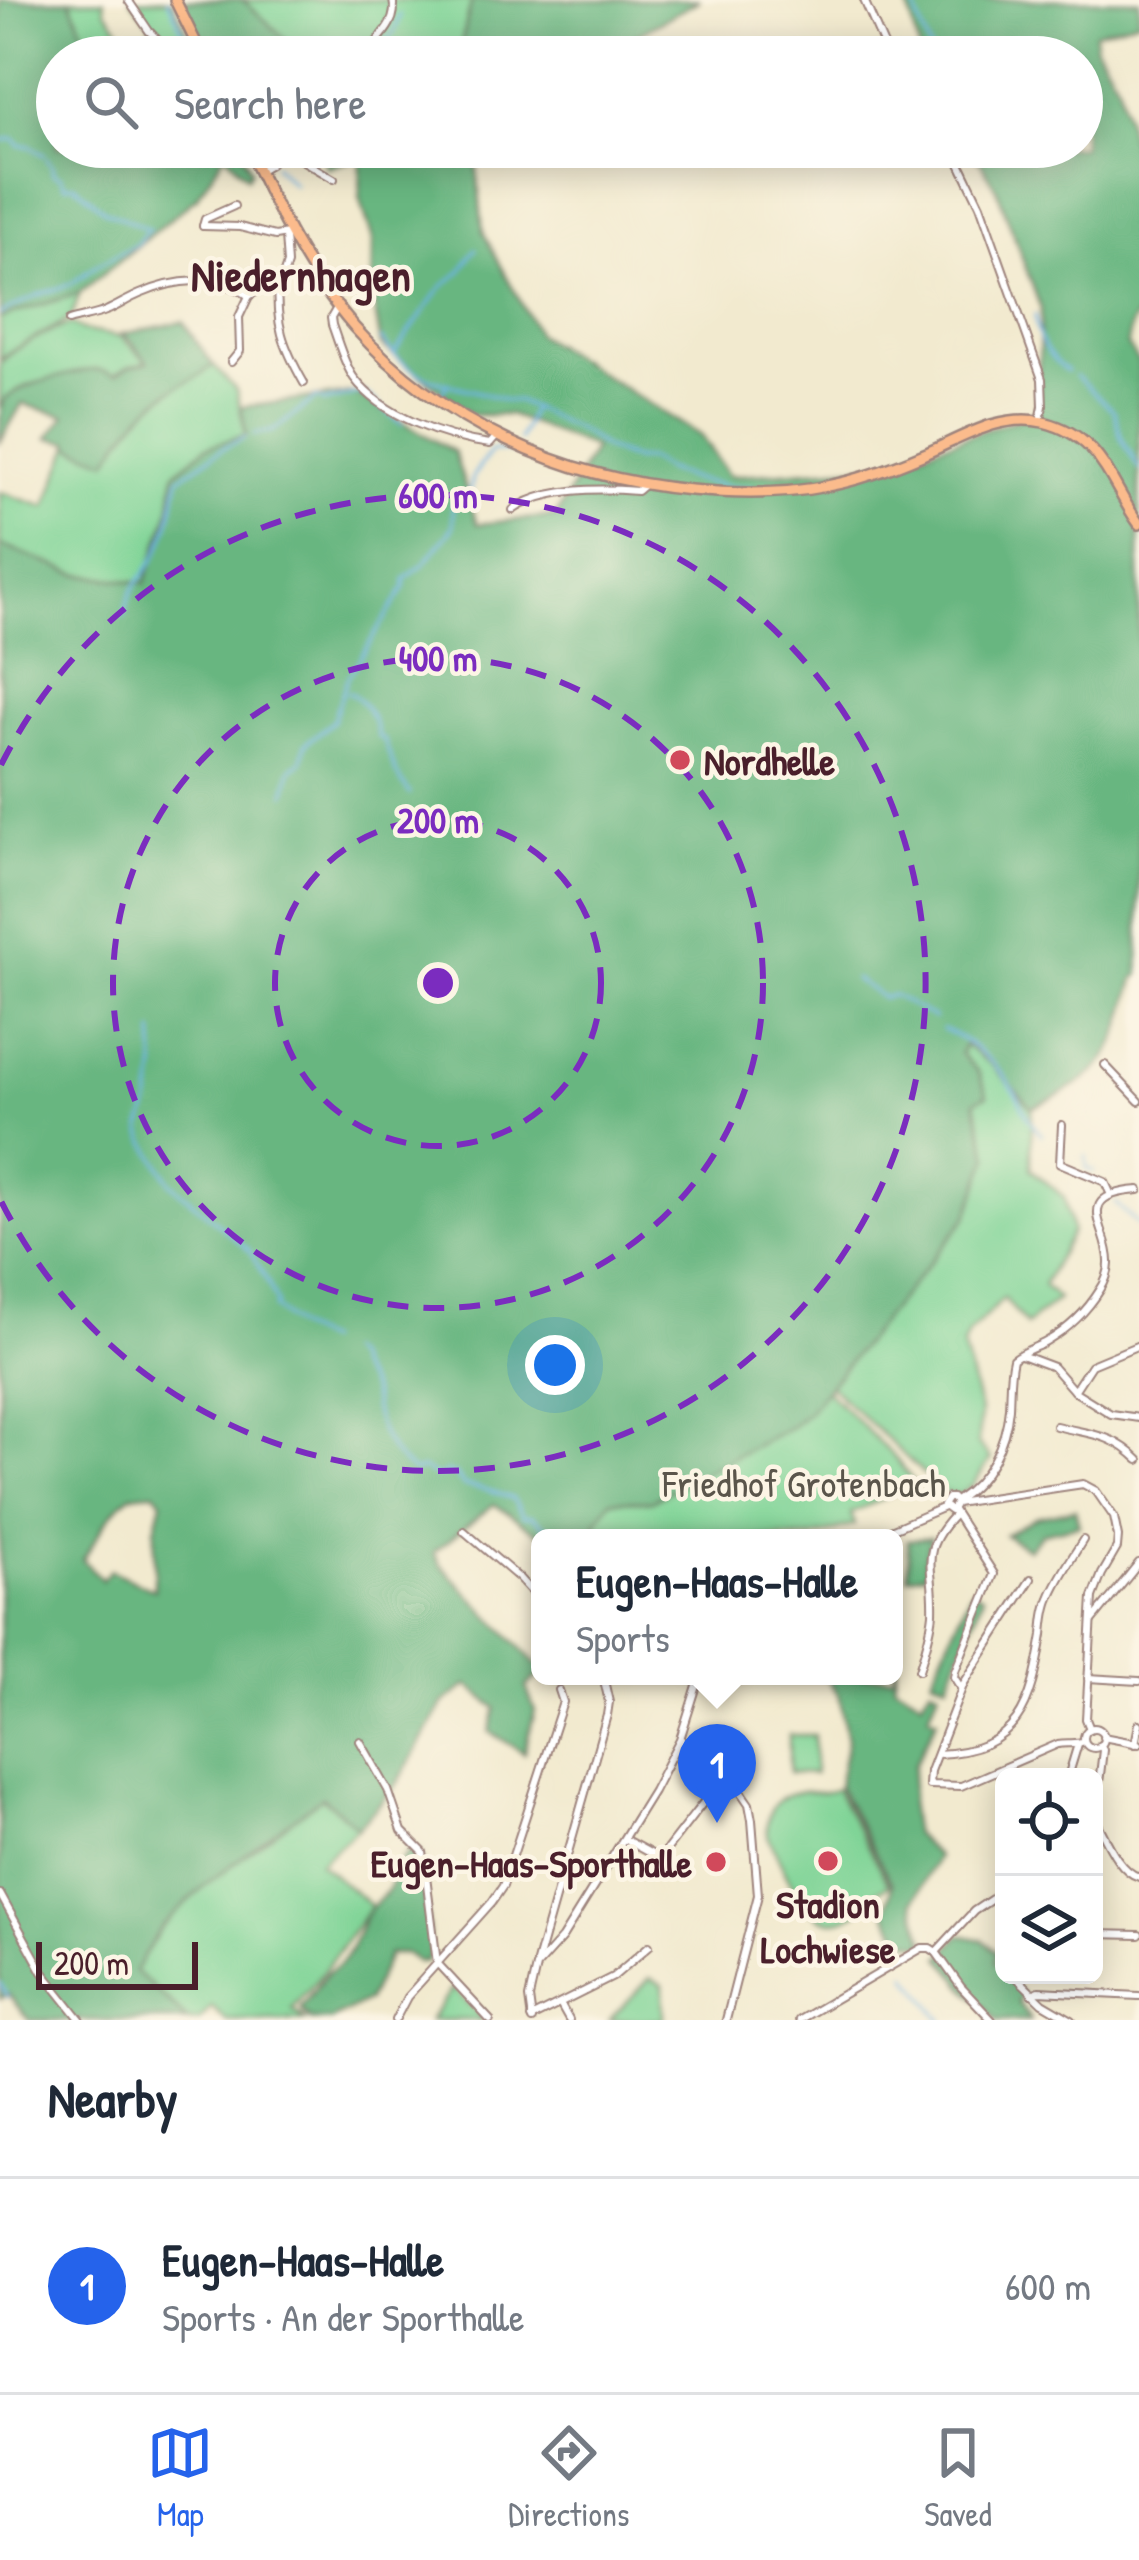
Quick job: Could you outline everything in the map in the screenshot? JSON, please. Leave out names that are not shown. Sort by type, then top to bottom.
[{"type":"main road","points":[[175,0],[193,36]]},
{"type":"main road","points":[[257,168],[287,234],[338,306],[402,373],[496,436],[571,467],[644,485],[769,493],[826,487],[875,474],[991,425],[1040,421],[1070,432],[1095,452],[1139,524]]},
{"type":"street","points":[[128,0],[153,36]]},
{"type":"street","points":[[380,36],[394,17],[393,0]]},
{"type":"street","points":[[864,0],[880,36]]},
{"type":"street","points":[[258,171],[263,168]]},
{"type":"street","points":[[316,168],[334,179]]},
{"type":"street","points":[[962,168],[980,205],[1042,379],[1040,421]]},
{"type":"street","points":[[234,206],[205,219],[203,226],[287,234],[277,314],[288,357],[304,382]]},
{"type":"street","points":[[231,362],[240,351],[238,317],[249,296],[278,281]]},
{"type":"street","points":[[69,321],[175,283],[230,284],[249,296]]},
{"type":"street","points":[[338,306],[331,317],[337,337],[352,376],[370,394],[431,429],[490,444],[496,436]]},
{"type":"street","points":[[513,510],[525,501],[574,491],[637,491],[644,485]]},
{"type":"street","points":[[1105,1065],[1138,1097]]},
{"type":"street","points":[[1062,1125],[1060,1162],[1103,1181],[1112,1196]]},
{"type":"street","points":[[919,1670],[933,1611],[928,1564],[932,1543],[953,1507],[995,1459],[1009,1412],[1011,1365],[1018,1354],[1062,1331],[1086,1309],[1102,1287],[1109,1258],[1097,1218],[1103,1201],[1139,1190]]},
{"type":"street","points":[[1074,1391],[1091,1365],[1139,1345]]},
{"type":"street","points":[[1018,1354],[1053,1367],[1074,1391],[1111,1414],[1139,1418]]},
{"type":"street","points":[[1056,1426],[1113,1438],[1139,1460]]},
{"type":"street","points":[[896,1529],[953,1507],[1072,1484],[1096,1491],[1114,1516],[1118,1537],[1093,1597],[1086,1719],[1090,1729]]},
{"type":"street","points":[[953,1507],[994,1574],[955,1671],[961,1688]]},
{"type":"street","points":[[464,1531],[531,1591]]},
{"type":"street","points":[[937,1754],[996,1741],[1023,1712],[1033,1686],[1050,1598],[1083,1540]]},
{"type":"street","points":[[1091,1622],[1139,1564]]},
{"type":"street","points":[[1031,1579],[961,1688],[929,1785],[945,1788],[976,1781],[1058,1744],[1137,1744],[1139,1724]]},
{"type":"street","points":[[1088,1678],[1139,1681]]},
{"type":"street","points":[[605,1685],[607,1715],[530,1984],[532,2019],[613,1977],[649,1946]]},
{"type":"street","points":[[536,1966],[562,1938],[624,1839],[680,1739],[697,1685]]},
{"type":"street","points":[[394,2020],[406,1997],[503,1886],[563,1702],[559,1690]]},
{"type":"street","points":[[1090,1729],[1099,1730],[1102,1741],[1100,1768]]},
{"type":"street","points":[[1071,1768],[1090,1729]]},
{"type":"street","points":[[680,1739],[749,1804],[758,1895],[726,2020]]},
{"type":"street","points":[[360,1741],[388,1790],[402,1832],[423,1852],[437,1963],[490,2020]]},
{"type":"street","points":[[624,1839],[662,1857],[723,1777]]},
{"type":"street","points":[[1103,1835],[1124,1870],[1139,1877]]},
{"type":"street","points":[[0,1894],[43,1972],[81,2020]]},
{"type":"street","points":[[936,1952],[974,1911],[995,1897]]},
{"type":"street","points":[[1103,1934],[1139,1935]]},
{"type":"street","points":[[799,2020],[922,1948],[936,1952],[992,2020]]},
{"type":"street","points":[[1023,1984],[1072,2020]]},
{"type":"street","points":[[1032,1994],[1139,1996]]},
{"type":"street","points":[[560,2004],[569,2020]]},
{"type":"green space","points":[[0,0],[70,0],[86,36],[36,36],[36,168],[216,168],[198,196],[80,293],[0,318]]},
{"type":"green space","points":[[70,0],[104,0],[105,10],[125,36],[86,36]]},
{"type":"green space","points":[[131,0],[172,0],[190,36],[156,36],[149,29],[152,26]]},
{"type":"green space","points":[[180,0],[243,0],[282,36],[198,36]]},
{"type":"green space","points":[[243,0],[472,0],[463,36],[282,36]]},
{"type":"green space","points":[[472,0],[700,0],[634,36],[463,36]]},
{"type":"green space","points":[[907,0],[1139,0],[1139,20],[1095,32],[1095,36],[916,36]]},
{"type":"green space","points":[[1103,59],[1119,86],[1134,155],[1139,159],[1139,312],[1127,345],[1139,363],[1139,975],[1114,1045],[1094,1073],[1032,1108],[991,1064],[965,1045],[960,1053],[978,1072],[987,1095],[975,1101],[989,1157],[968,1216],[792,1426],[651,1501],[611,1500],[595,1525],[599,1529],[532,1529],[494,1504],[434,1552],[440,1564],[531,1658],[531,1682],[526,1687],[535,1711],[524,1753],[490,1732],[496,1708],[468,1685],[444,1703],[398,1783],[358,1828],[322,1797],[205,1885],[160,1929],[135,1971],[188,2020],[29,2020],[8,1994],[0,1999],[0,545],[77,574],[145,583],[171,507],[175,473],[206,447],[246,435],[241,407],[354,393],[454,452],[477,524],[556,516],[594,448],[510,415],[472,415],[381,345],[372,294],[373,240],[360,199],[361,168],[477,168],[483,232],[538,335],[700,435],[729,476],[882,465],[1037,412],[1041,309],[996,187],[984,168],[1103,168]],"holes":[[[155,1492],[162,1501],[155,1529],[154,1590],[110,1570],[102,1580],[83,1560],[113,1513],[134,1494]]]},
{"type":"green space","points":[[80,293],[71,318],[0,359],[0,318]]},
{"type":"green space","points":[[183,322],[213,365],[149,408],[108,461],[70,442],[48,438],[65,416],[22,404],[0,442],[2,406],[9,396],[60,376],[96,370],[115,375],[148,362],[121,334]]},
{"type":"green space","points":[[71,324],[121,337],[148,362],[110,375],[34,384],[8,397],[0,409],[0,363],[33,340]]},
{"type":"green space","points":[[213,365],[236,390],[246,435],[206,448],[175,472],[171,507],[146,583],[77,574],[0,545],[0,492],[46,507],[70,446],[108,460],[149,408]]},
{"type":"green space","points":[[966,1045],[1032,1108],[1031,1169],[1064,1197],[1072,1231],[1043,1285],[1058,1299],[1026,1325],[1004,1298],[968,1334],[963,1346],[980,1412],[978,1444],[991,1459],[973,1485],[959,1495],[942,1491],[829,1385],[968,1216],[989,1157],[975,1100],[986,1095],[978,1072],[960,1053]]},
{"type":"green space","name":"Friedhof Grotenbach","points":[[825,1389],[915,1484],[851,1513],[855,1525],[841,1529],[599,1529],[595,1525],[611,1500],[651,1501],[792,1426]]},
{"type":"green space","points":[[1075,1509],[1079,1525],[1042,1533],[1028,1549],[1005,1535],[1036,1517]]},
{"type":"green space","points":[[931,1537],[926,1573],[908,1576],[908,1540]]},
{"type":"green space","points":[[971,1590],[983,1596],[948,1683],[932,1678]]},
{"type":"green space","points":[[832,1685],[896,1685],[922,1700],[930,1687],[939,1689],[929,1715],[937,1719],[914,1765],[910,1807],[913,1833],[937,1857],[913,1902],[926,1944],[906,1939],[886,1913],[892,1884],[838,1786],[847,1741],[840,1698]]},
{"type":"green space","points":[[789,1735],[814,1735],[814,1774],[789,1773]]},
{"type":"green space","name":"Stadion Lochwiese","points":[[836,1789],[889,1885],[872,1894],[856,1913],[837,1921],[823,1919],[800,1897],[767,1828],[773,1807],[783,1797]]},
{"type":"green space","points":[[322,1796],[358,1828],[319,1863],[371,1906],[292,2009],[305,2020],[226,2020],[212,2007],[199,2020],[188,2020],[135,1971],[160,1929],[205,1885]]},
{"type":"green space","points":[[412,1848],[422,1861],[427,1961],[389,1954],[367,2001],[331,2020],[311,2020],[300,2009],[348,1953],[369,1910],[386,1892]]},
{"type":"green space","points":[[960,1935],[983,1940],[995,1950],[995,1984],[1014,1984],[1030,2020],[997,2020],[941,1957]]},
{"type":"green space","points":[[650,1978],[663,1985],[664,2020],[609,2020]]},
{"type":"green space","points":[[453,1988],[479,2015],[482,2020],[429,2020]]},
{"type":"waterway","points":[[168,0],[185,36]]},
{"type":"waterway","points":[[914,0],[925,36]]},
{"type":"waterway","points":[[391,36],[400,15]]},
{"type":"waterway","points":[[0,140],[15,139],[36,150]]},
{"type":"waterway","points":[[52,168],[65,185],[74,184],[104,210],[150,230]]},
{"type":"waterway","points":[[277,168],[293,184]]},
{"type":"waterway","points":[[0,314],[71,284],[137,244],[147,230]]},
{"type":"waterway","points":[[394,354],[440,289],[476,249]]},
{"type":"waterway","points":[[1035,315],[1044,347],[1067,371]]},
{"type":"waterway","points":[[381,339],[423,375],[518,401],[586,434],[604,448],[635,460],[648,459],[692,479],[751,487]]},
{"type":"waterway","points":[[1075,376],[1114,411],[1121,437],[1139,469]]},
{"type":"waterway","points":[[440,396],[448,383]]},
{"type":"waterway","points":[[254,434],[273,431],[317,398],[324,402],[363,392],[402,424]]},
{"type":"waterway","points":[[519,440],[531,410]]},
{"type":"waterway","points":[[124,617],[133,589],[164,538],[179,478],[246,437]]},
{"type":"waterway","points":[[285,794],[291,769],[302,761],[305,744],[333,721],[347,679],[405,587],[405,579],[423,565],[453,527],[453,503],[470,493],[473,476],[491,451],[515,451]]},
{"type":"waterway","points":[[348,692],[368,711],[410,794]]},
{"type":"waterway","points":[[855,979],[883,998],[893,995],[934,1018]]},
{"type":"waterway","points":[[942,1029],[993,1064],[1042,1135]]},
{"type":"waterway","points":[[154,1032],[156,1066],[142,1128],[145,1140],[171,1183],[249,1250],[277,1303],[275,1308],[297,1328],[325,1341]]},
{"type":"waterway","points":[[1086,1156],[1087,1169],[1094,1171]]},
{"type":"waterway","points":[[1115,1203],[1139,1225]]},
{"type":"waterway","points":[[346,1351],[370,1389],[384,1439],[407,1466],[435,1476],[456,1475],[464,1486],[513,1499],[523,1516],[532,1516],[548,1529]]},
{"type":"waterway","points":[[907,1974],[943,2020]]},
{"type":"waterway","points":[[0,1983],[7,1997]]},
{"type":"place","name":"Nordhelle","points":[[680,760]]},
{"type":"place","name":"Eugen-Haas-Halle","points":[[717,1823]]},
{"type":"place","name":"Stadion Lochwiese","points":[[828,1861]]},
{"type":"place","name":"Eugen-Haas-Sporthalle","points":[[716,1862]]},
{"type":"district","name":"Niedernhagen","points":[[301,274]]}]
